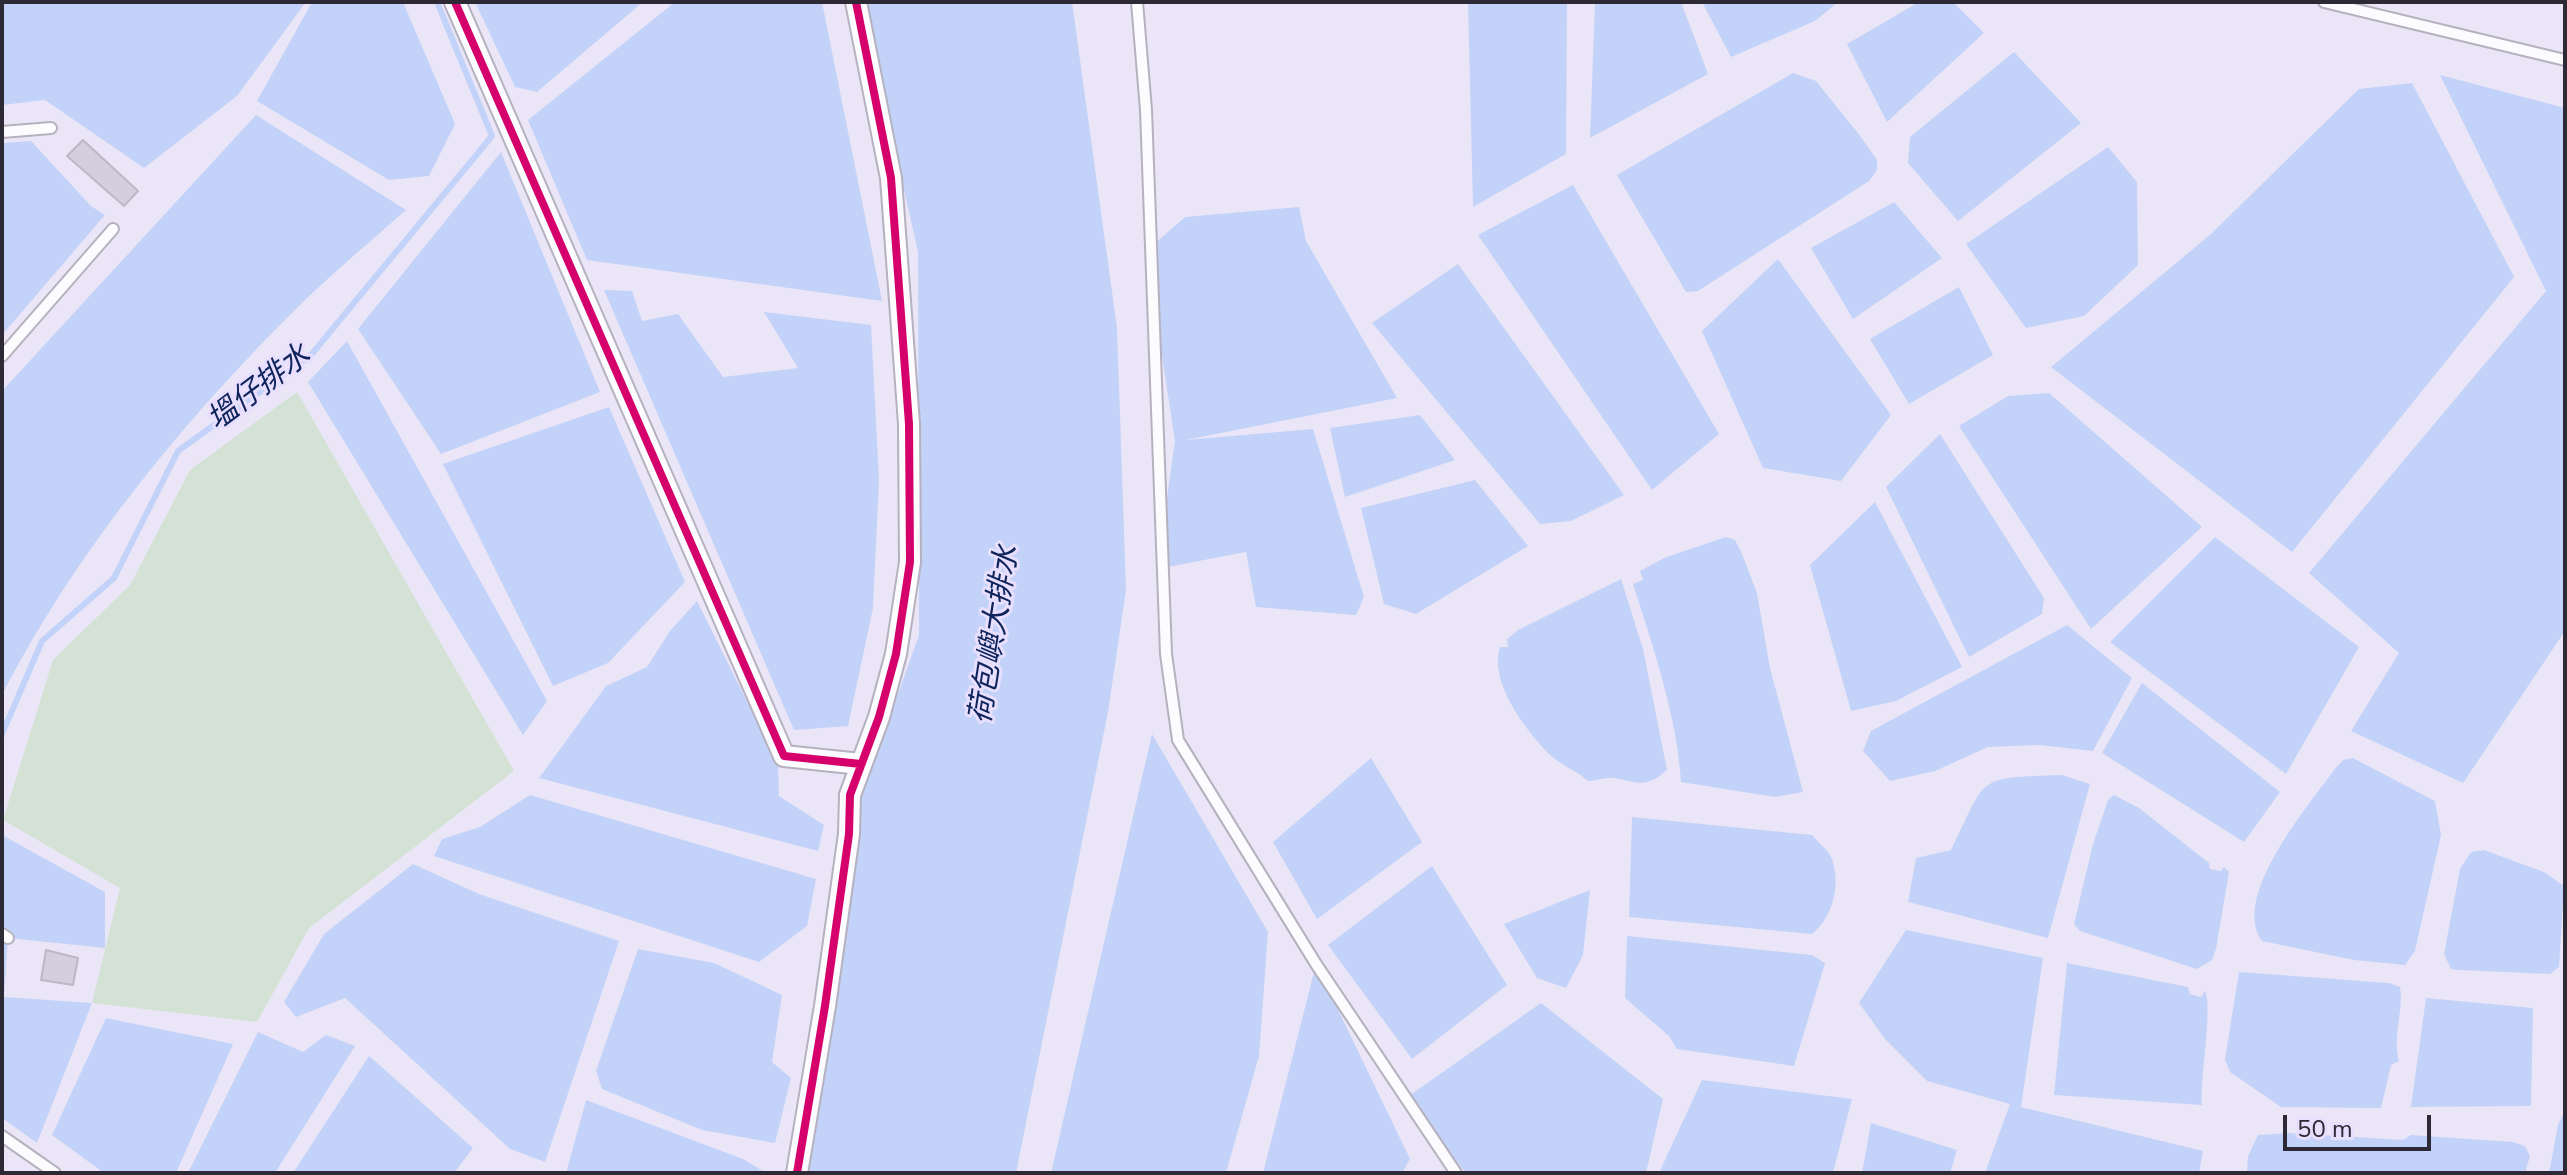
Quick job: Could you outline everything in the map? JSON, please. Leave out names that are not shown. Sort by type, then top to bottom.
[{"type":"street","points":[[455,2],[784,756],[861,764]]},
{"type":"street","points":[[797,1173],[849,834],[850,795],[879,717],[903,615],[910,562],[909,424],[891,178],[856,2]]},
{"type":"lane","points":[[1137,2],[1146,110],[1166,654],[1178,740],[1316,964],[1456,1173]]},
{"type":"lane","points":[[2324,2],[2565,60]]},
{"type":"lane","points":[[2,132],[51,128]]},
{"type":"lane","points":[[2,356],[113,229]]},
{"type":"lane","points":[[2,1136],[55,1173]]},
{"type":"green space","points":[[297,392],[514,771],[309,928],[257,1022],[92,1003],[120,888],[3,820],[53,660],[130,585],[190,470]]},
{"type":"water","points":[[2,2],[306,2],[237,96],[144,168],[45,100],[2,105]]},
{"type":"water","points":[[312,2],[403,2],[455,124],[429,176],[389,180],[257,101]]},
{"type":"water","points":[[475,2],[643,2],[537,92],[515,87]]},
{"type":"water","points":[[675,2],[822,2],[882,301],[587,260],[528,120]]},
{"type":"water","name":"荷包嶼大排水","points":[[862,2],[1072,2],[1117,328],[1126,590],[1108,712],[1016,1173],[805,1173],[862,795],[919,635],[918,252]]},
{"type":"water","points":[[1468,2],[1567,2],[1566,154],[1473,207]]},
{"type":"water","points":[[1595,2],[1681,2],[1708,74],[1590,138]]},
{"type":"water","points":[[1702,2],[1838,2],[1815,21],[1731,57]]},
{"type":"water","points":[[1919,2],[1953,2],[1984,33],[1887,122],[1847,44]]},
{"type":"water","points":[[2014,52],[2081,123],[1958,221],[1908,163],[1910,137]]},
{"type":"water","points":[[1793,73],[1816,81],[1877,160],[1877,170],[1869,181],[1698,291],[1686,292],[1617,175]]},
{"type":"water","points":[[2440,75],[2565,108],[2565,631],[2463,783],[2351,731],[2399,653],[2309,573],[2546,291]]},
{"type":"water","points":[[2412,83],[2514,277],[2292,552],[2051,367],[2211,234],[2359,89]]},
{"type":"water","points":[[256,115],[406,210],[301,304],[216,392],[176,439],[136,488],[63,589],[2,695],[2,391]]},
{"type":"water","points":[[31,141],[91,206],[105,215],[2,335],[2,143]]},
{"type":"water","points":[[2108,147],[2137,182],[2138,265],[2084,316],[2026,328],[1966,244]]},
{"type":"water","points":[[501,152],[600,392],[441,454],[358,329]]},
{"type":"water","points":[[1573,185],[1719,434],[1652,490],[1478,235]]},
{"type":"water","points":[[1894,202],[1942,258],[1853,319],[1811,248]]},
{"type":"water","points":[[1299,207],[1306,241],[1397,398],[1186,440],[1313,429],[1364,597],[1356,615],[1256,607],[1246,552],[1157,569],[1175,441],[1146,251],[1185,217]]},
{"type":"water","points":[[1778,259],[1891,415],[1841,481],[1763,468],[1702,331]]},
{"type":"water","points":[[1458,264],[1624,495],[1571,521],[1540,524],[1372,323]]},
{"type":"water","points":[[1959,287],[1993,355],[1909,404],[1870,339]]},
{"type":"water","points":[[604,290],[632,291],[642,321],[678,314],[723,377],[798,368],[764,312],[871,325],[879,480],[873,608],[848,726],[794,730]]},
{"type":"water","points":[[347,341],[547,701],[523,735],[308,382]]},
{"type":"water","points":[[2049,393],[2202,527],[2091,629],[1959,426],[2008,396]]},
{"type":"water","points":[[609,407],[685,582],[608,663],[553,686],[443,464]]},
{"type":"water","points":[[1420,415],[1455,460],[1345,497],[1330,428]]},
{"type":"water","points":[[1940,434],[2044,598],[2042,614],[1969,657],[1886,487]]},
{"type":"water","points":[[1475,480],[1528,546],[1416,614],[1384,604],[1361,508]]},
{"type":"water","points":[[1875,502],[1962,667],[1896,701],[1851,711],[1810,565]]},
{"type":"water","points":[[1726,537],[1735,540],[1757,593],[1770,668],[1803,792],[1775,797],[1681,782],[1669,707],[1633,584],[1643,580],[1640,571],[1664,558]]},
{"type":"water","points":[[2215,537],[2359,647],[2286,774],[2110,642]]},
{"type":"water","points":[[1621,579],[1643,649],[1667,770],[1647,782],[1611,778],[1588,781],[1551,756],[1520,718],[1504,690],[1498,661],[1500,647],[1508,647],[1507,639],[1518,630]]},
{"type":"water","points":[[697,601],[778,764],[779,796],[824,825],[818,851],[539,778],[606,686],[647,667],[670,631]]},
{"type":"water","points":[[2067,625],[2132,678],[2093,751],[2039,745],[1988,747],[1935,771],[1890,781],[1863,751],[1871,731]]},
{"type":"water","points":[[2142,683],[2280,792],[2244,842],[2102,753]]},
{"type":"water","points":[[1152,734],[1268,932],[1259,1056],[1226,1173],[1051,1173]]},
{"type":"water","points":[[1371,758],[1422,842],[1317,919],[1273,842]]},
{"type":"water","points":[[2353,758],[2435,801],[2441,835],[2415,951],[2405,965],[2354,960],[2262,941],[2255,922],[2256,901],[2277,852],[2334,770],[2343,760]]},
{"type":"water","points":[[2062,775],[2090,784],[2048,938],[1908,902],[1916,858],[1951,850],[1971,807],[1987,786],[2012,778]]},
{"type":"water","points":[[530,795],[816,879],[807,926],[759,962],[434,856],[442,839],[480,827]]},
{"type":"water","points":[[2114,795],[2139,808],[2209,863],[2210,869],[2221,871],[2224,867],[2229,872],[2216,949],[2212,960],[2197,969],[2080,931],[2074,924],[2093,844],[2108,800]]},
{"type":"water","points":[[1632,817],[1812,835],[1831,856],[1835,869],[1835,890],[1830,910],[1812,934],[1629,917]]},
{"type":"water","points":[[2,835],[105,892],[105,948],[8,938],[4,997],[92,1003],[37,1143],[2,1118]]},
{"type":"water","points":[[2484,850],[2544,872],[2564,886],[2559,967],[2550,974],[2451,969],[2444,954],[2460,869],[2471,852]]},
{"type":"water","points":[[413,864],[479,894],[619,941],[545,1162],[510,1149],[345,998],[296,1017],[284,1002],[324,934]]},
{"type":"water","points":[[1432,866],[1507,985],[1412,1059],[1328,945]]},
{"type":"water","points":[[1590,890],[1583,955],[1566,988],[1537,978],[1504,924]]},
{"type":"water","points":[[1906,930],[2043,958],[2021,1107],[2203,1151],[2199,1173],[1985,1173],[2010,1104],[1927,1081],[1885,1039],[1859,1003]]},
{"type":"water","points":[[1627,936],[1812,955],[1825,963],[1794,1066],[1677,1049],[1669,1036],[1625,998]]},
{"type":"water","points":[[638,949],[714,963],[782,995],[772,1062],[791,1078],[775,1143],[702,1130],[602,1089],[596,1071]]},
{"type":"water","points":[[2067,963],[2188,987],[2190,994],[2201,997],[2205,991],[2208,1012],[2202,1105],[2054,1095]]},
{"type":"water","points":[[1316,964],[1410,1159],[1402,1173],[1263,1173]]},
{"type":"water","points":[[2239,972],[2389,983],[2400,987],[2399,1061],[2391,1065],[2381,1108],[2281,1107],[2230,1072],[2225,1059]]},
{"type":"water","points":[[2426,998],[2533,1008],[2531,1106],[2411,1107]]},
{"type":"water","points":[[1541,1003],[1663,1099],[1646,1173],[1466,1173],[1406,1098]]},
{"type":"water","points":[[106,1018],[233,1044],[176,1173],[104,1173],[52,1135]]},
{"type":"water","points":[[258,1032],[303,1052],[326,1035],[355,1046],[275,1173],[188,1173]]},
{"type":"water","points":[[369,1056],[473,1148],[454,1173],[293,1173]]},
{"type":"water","points":[[1702,1080],[1852,1099],[1833,1173],[1659,1173]]},
{"type":"water","points":[[586,1100],[743,1159],[766,1173],[566,1173]]},
{"type":"water","points":[[2565,1110],[2565,1173],[2549,1173],[2558,1125]]},
{"type":"water","points":[[1871,1123],[1957,1150],[1950,1173],[1862,1173]]},
{"type":"water","points":[[2289,1133],[2403,1140],[2411,1135],[2513,1142],[2525,1146],[2530,1156],[2525,1173],[2247,1173],[2248,1156],[2258,1135]]},
{"type":"building","points":[[83,140],[138,191],[124,206],[67,156]]},
{"type":"building","points":[[46,950],[78,958],[73,985],[41,980]]},
{"type":"waterway","name":"塭仔排水","points":[[2,734],[42,641],[114,578],[178,451],[311,355],[492,136],[437,2]]},
{"type":"cycle path","points":[[455,2],[784,756],[861,764]]},
{"type":"cycle path","points":[[797,1173],[825,1006],[849,834],[850,795],[879,717],[896,654],[910,562],[909,424],[891,178],[856,2]]}]
